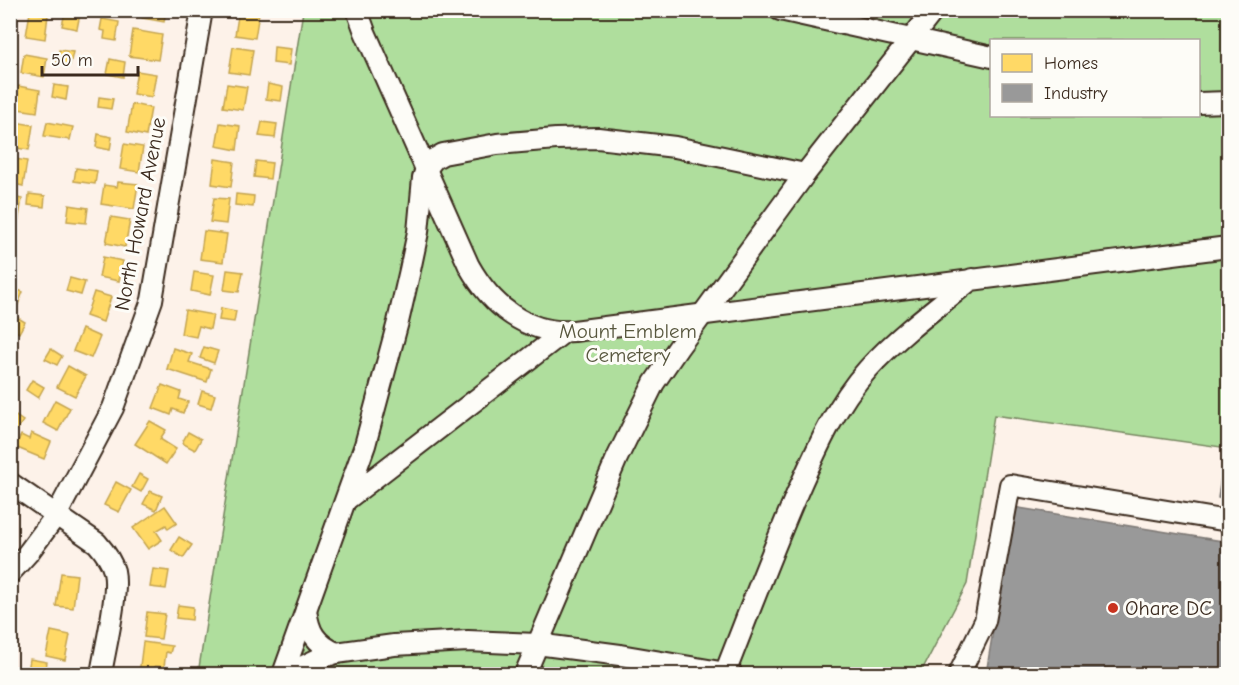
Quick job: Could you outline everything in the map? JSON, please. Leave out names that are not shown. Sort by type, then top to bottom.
[{"type":"street","name":"North Howard Avenue","points":[[10,573],[57,514],[113,408],[152,300],[202,10]]},
{"type":"street","points":[[357,10],[469,266],[486,293],[497,303],[524,322],[552,331],[564,332],[702,315],[1228,247]]},
{"type":"street","points":[[780,10],[990,57]]},
{"type":"street","points":[[525,675],[605,485],[637,414],[654,383],[805,174],[934,10]]},
{"type":"street","points":[[1200,102],[1228,102]]},
{"type":"street","points":[[283,675],[365,445],[398,322],[418,232],[426,169],[434,159],[459,150],[497,144],[598,138],[675,147],[805,174]]},
{"type":"street","points":[[287,675],[318,659],[336,653],[394,645],[456,642],[537,644],[620,655],[729,674],[781,529],[816,451],[851,391],[868,369],[887,351],[972,279]]},
{"type":"street","points":[[346,500],[564,332]]},
{"type":"street","points":[[10,483],[57,514],[104,550],[114,572],[114,592],[101,675]]},
{"type":"street","points":[[959,675],[985,621],[1010,485],[1228,521]]},
{"type":"street","points":[[306,609],[308,625],[314,635],[326,648],[336,653]]},
{"type":"green space","name":"Mount Emblem Cemetery","points":[[303,11],[1228,11],[1228,448],[994,415],[967,584],[920,674],[198,674]]},
{"type":"building: Homes","points":[[143,10],[166,10],[164,22],[142,18]]},
{"type":"building: Homes","points":[[239,10],[259,13],[255,38],[235,35]]},
{"type":"building: Homes","points":[[30,12],[48,15],[45,39],[26,36]]},
{"type":"building: Homes","points":[[65,12],[80,14],[77,29],[62,26]]},
{"type":"building: Homes","points":[[102,19],[119,22],[116,41],[104,39],[105,31],[100,30]]},
{"type":"building: Homes","points":[[133,30],[162,35],[158,60],[129,56]]},
{"type":"building: Homes","points":[[233,47],[253,50],[249,75],[229,72]]},
{"type":"building: Homes","points":[[274,47],[291,49],[289,65],[273,63]]},
{"type":"building: Homes","points":[[59,50],[73,52],[70,65],[57,63]]},
{"type":"building: Homes","points":[[24,54],[47,58],[44,77],[21,73]]},
{"type":"building: Homes","points":[[110,59],[125,62],[123,77],[107,74]]},
{"type":"building: Homes","points":[[137,71],[156,74],[152,97],[133,94]]},
{"type":"building: Homes","points":[[227,84],[247,87],[243,110],[223,107]]},
{"type":"building: Homes","points":[[268,84],[283,87],[281,101],[266,99]]},
{"type":"building: Homes","points":[[54,85],[68,87],[66,100],[52,97]]},
{"type":"building: Homes","points":[[18,86],[40,90],[37,112],[18,109],[18,105],[15,104]]},
{"type":"building: Homes","points":[[99,97],[113,99],[111,109],[98,107]]},
{"type":"building: Homes","points":[[132,104],[151,108],[146,136],[127,132]]},
{"type":"building: Homes","points":[[15,122],[33,125],[29,150],[10,147],[11,132],[13,133]]},
{"type":"building: Homes","points":[[47,122],[73,127],[70,140],[44,136]]},
{"type":"building: Homes","points":[[262,122],[277,124],[275,138],[259,136]]},
{"type":"building: Homes","points":[[220,123],[240,126],[237,150],[216,146]]},
{"type":"building: Homes","points":[[98,134],[112,137],[110,150],[96,147]]},
{"type":"building: Homes","points":[[124,144],[143,147],[139,172],[120,169]]},
{"type":"building: Homes","points":[[10,158],[27,161],[23,186],[10,183]]},
{"type":"building: Homes","points":[[215,159],[234,162],[231,187],[212,184]]},
{"type":"building: Homes","points":[[256,161],[272,163],[270,179],[254,177]]},
{"type":"building: Homes","points":[[76,168],[97,171],[95,184],[74,181]]},
{"type":"building: Homes","points":[[118,182],[138,184],[134,209],[101,204],[104,185],[117,187]]},
{"type":"building: Homes","points":[[29,194],[45,196],[44,207],[28,205]]},
{"type":"building: Homes","points":[[236,194],[254,196],[253,207],[235,205]]},
{"type":"building: Homes","points":[[10,196],[22,199],[18,223],[10,222]]},
{"type":"building: Homes","points":[[214,198],[229,199],[226,224],[210,222]]},
{"type":"building: Homes","points":[[69,205],[88,208],[86,223],[67,221]]},
{"type":"building: Homes","points":[[111,217],[130,220],[125,247],[106,243]]},
{"type":"building: Homes","points":[[204,231],[227,234],[223,262],[200,259]]},
{"type":"building: Homes","points":[[103,257],[123,261],[119,281],[99,277]]},
{"type":"building: Homes","points":[[227,270],[243,272],[239,292],[224,290]]},
{"type":"building: Homes","points":[[194,272],[214,275],[210,295],[191,291]]},
{"type":"building: Homes","points":[[70,278],[85,282],[81,295],[66,291]]},
{"type":"building: Homes","points":[[10,287],[23,292],[17,307],[10,304]]},
{"type":"building: Homes","points":[[94,292],[111,297],[103,322],[86,316]]},
{"type":"building: Homes","points":[[221,308],[236,311],[234,322],[219,320]]},
{"type":"building: Homes","points":[[185,310],[213,315],[210,329],[199,326],[196,337],[181,334]]},
{"type":"building: Homes","points":[[10,313],[25,322],[19,333],[10,328]]},
{"type":"building: Homes","points":[[82,329],[100,337],[91,358],[73,351]]},
{"type":"building: Homes","points":[[204,347],[218,351],[214,363],[200,358]]},
{"type":"building: Homes","points":[[173,348],[192,354],[189,362],[211,369],[207,382],[167,369]]},
{"type":"building: Homes","points":[[51,349],[62,356],[57,365],[45,359]]},
{"type":"building: Homes","points":[[68,366],[86,376],[75,396],[57,387]]},
{"type":"building: Homes","points":[[32,380],[44,387],[38,398],[26,390]]},
{"type":"building: Homes","points":[[162,385],[181,392],[179,399],[188,402],[183,413],[173,409],[171,415],[153,408]]},
{"type":"building: Homes","points":[[202,391],[215,395],[211,408],[198,404]]},
{"type":"building: Homes","points":[[55,400],[70,408],[58,431],[43,423]]},
{"type":"building: Homes","points":[[10,412],[23,421],[14,434],[10,431]]},
{"type":"building: Homes","points":[[150,421],[166,430],[160,439],[176,449],[166,464],[135,444]]},
{"type":"building: Homes","points":[[188,432],[201,439],[195,450],[182,443]]},
{"type":"building: Homes","points":[[31,433],[51,442],[44,459],[15,447],[21,435],[29,439]]},
{"type":"building: Homes","points":[[139,474],[148,479],[141,492],[132,487]]},
{"type":"building: Homes","points":[[116,482],[131,490],[119,512],[104,505]]},
{"type":"building: Homes","points":[[150,491],[162,496],[156,510],[143,504]]},
{"type":"building: Homes","points":[[165,506],[177,523],[168,529],[166,525],[156,531],[162,540],[148,549],[133,528]]},
{"type":"building: Homes","points":[[179,537],[192,545],[183,558],[171,550]]},
{"type":"building: Homes","points":[[153,569],[169,571],[166,589],[150,587]]},
{"type":"building: Homes","points":[[61,573],[77,575],[73,608],[56,606]]},
{"type":"building: Homes","points":[[178,605],[193,607],[192,620],[176,618]]},
{"type":"building: Homes","points":[[147,612],[165,614],[161,639],[144,637]]},
{"type":"building: Homes","points":[[51,631],[70,635],[65,660],[46,656]]},
{"type":"building: Homes","points":[[143,642],[172,646],[170,653],[166,652],[164,667],[155,666],[154,674],[139,674]]},
{"type":"building: Homes","points":[[30,659],[47,662],[45,674],[28,672]]},
{"type":"building: Industry","points":[[1223,463],[1228,464],[1228,500],[1218,498]]},
{"type":"building: Industry","name":"Ohare DC","points":[[1013,507],[1228,542],[1228,674],[986,674]]},
{"type":"place","name":"Ohare DC","points":[[1113,608]]}]
